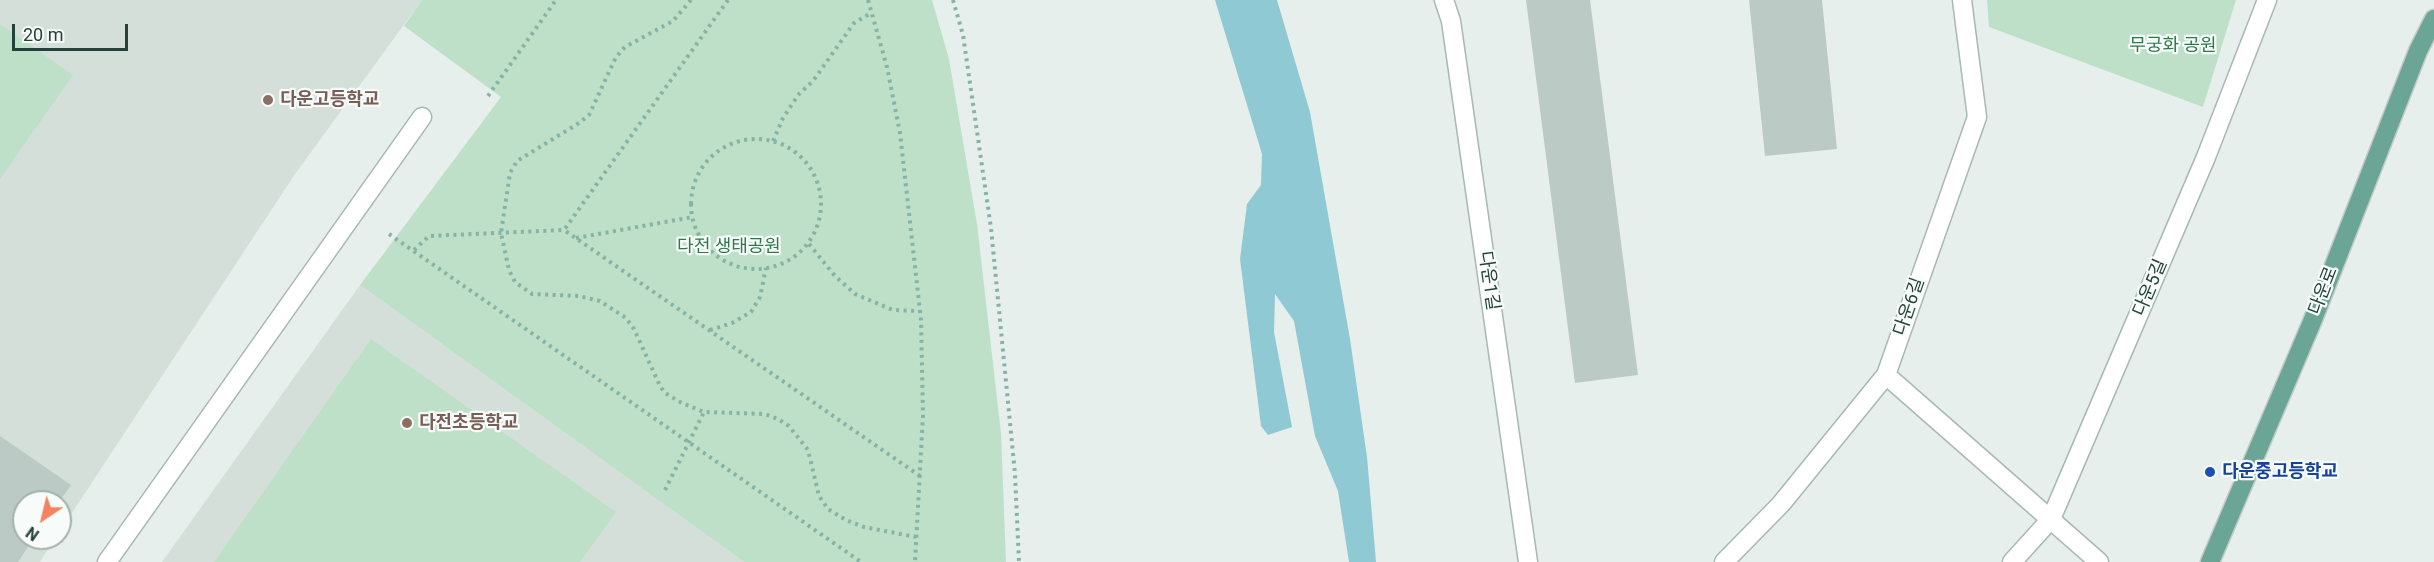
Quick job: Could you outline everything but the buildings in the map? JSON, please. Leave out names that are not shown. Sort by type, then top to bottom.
[{"type":"main road","name":"다운로","points":[[2210,562],[2312,322],[2418,51],[2434,19]]},
{"type":"street","name":"다운1길","points":[[1444,0],[1452,33],[1528,562]]},
{"type":"street","name":"다운6길","points":[[1724,562],[1781,504],[1886,375],[1977,117],[1962,0]]},
{"type":"street","name":"다운5길","points":[[2012,562],[2051,519],[2206,157],[2267,0]]},
{"type":"street","points":[[107,562],[422,117]]},
{"type":"street","points":[[1886,375],[2099,562]]},
{"type":"path","points":[[488,96],[556,0]]},
{"type":"path","points":[[691,0],[673,21],[625,47],[616,57],[589,115],[517,161],[510,173],[501,233],[509,270],[515,282],[532,294],[559,293],[600,301],[626,318],[634,329],[665,393],[682,403],[704,412],[765,414],[778,419],[800,437],[808,450],[819,496],[828,509],[846,520],[864,526],[916,537]]},
{"type":"path","points":[[564,230],[728,0]]},
{"type":"path","points":[[868,0],[887,67],[900,133],[920,311],[923,415],[915,562]]},
{"type":"path","points":[[953,0],[963,35],[991,228],[1015,474],[1019,562]]},
{"type":"path","points":[[773,141],[783,118],[799,94],[813,81],[854,23],[872,12]]},
{"type":"path","points":[[757,138],[773,141],[796,152],[810,167],[819,186],[822,206],[818,227],[809,244],[791,259],[766,268],[749,268],[728,262],[709,250],[697,231],[693,217],[691,209],[693,187],[702,166],[718,151],[736,142],[757,138]]},
{"type":"path","points":[[575,238],[693,217]]},
{"type":"path","points":[[414,250],[429,236],[564,230],[920,476]]},
{"type":"path","points":[[389,234],[861,562]]},
{"type":"path","points":[[809,244],[835,276],[855,294],[893,310],[920,311]]},
{"type":"path","points":[[709,330],[732,323],[751,312],[760,297],[766,268]]},
{"type":"path","points":[[665,490],[704,412]]},
{"type":"shaded area","points":[[0,0],[422,0],[295,174],[72,513],[72,490],[12,490],[12,550],[48,550],[40,562],[0,562]]},
{"type":"shaded area","name":"다전초등학교","points":[[360,285],[744,562],[162,562]]},
{"type":"green space","name":"다전 생태공원","points":[[422,0],[932,0],[949,59],[977,224],[1001,433],[1006,562],[744,562],[360,285],[501,97],[404,26]]},
{"type":"green space","name":"무궁화 공원","points":[[1987,0],[2236,0],[2203,107],[1989,27]]},
{"type":"green space","points":[[0,24],[73,75],[0,179]]},
{"type":"green space","name":"다전초등학교","points":[[371,339],[616,512],[580,562],[214,562]]},
{"type":"water","points":[[1215,0],[1277,0],[1310,112],[1350,339],[1367,457],[1376,562],[1349,562],[1338,491],[1315,436],[1294,321],[1275,294],[1274,332],[1292,427],[1268,435],[1261,426],[1240,259],[1247,204],[1261,185],[1262,154]]},
{"type":"place","name":"다운고등학교","points":[[268,100]]},
{"type":"place","name":"다전초등학교","points":[[407,423]]},
{"type":"place","name":"다운중고등학교","points":[[2210,472]]}]
